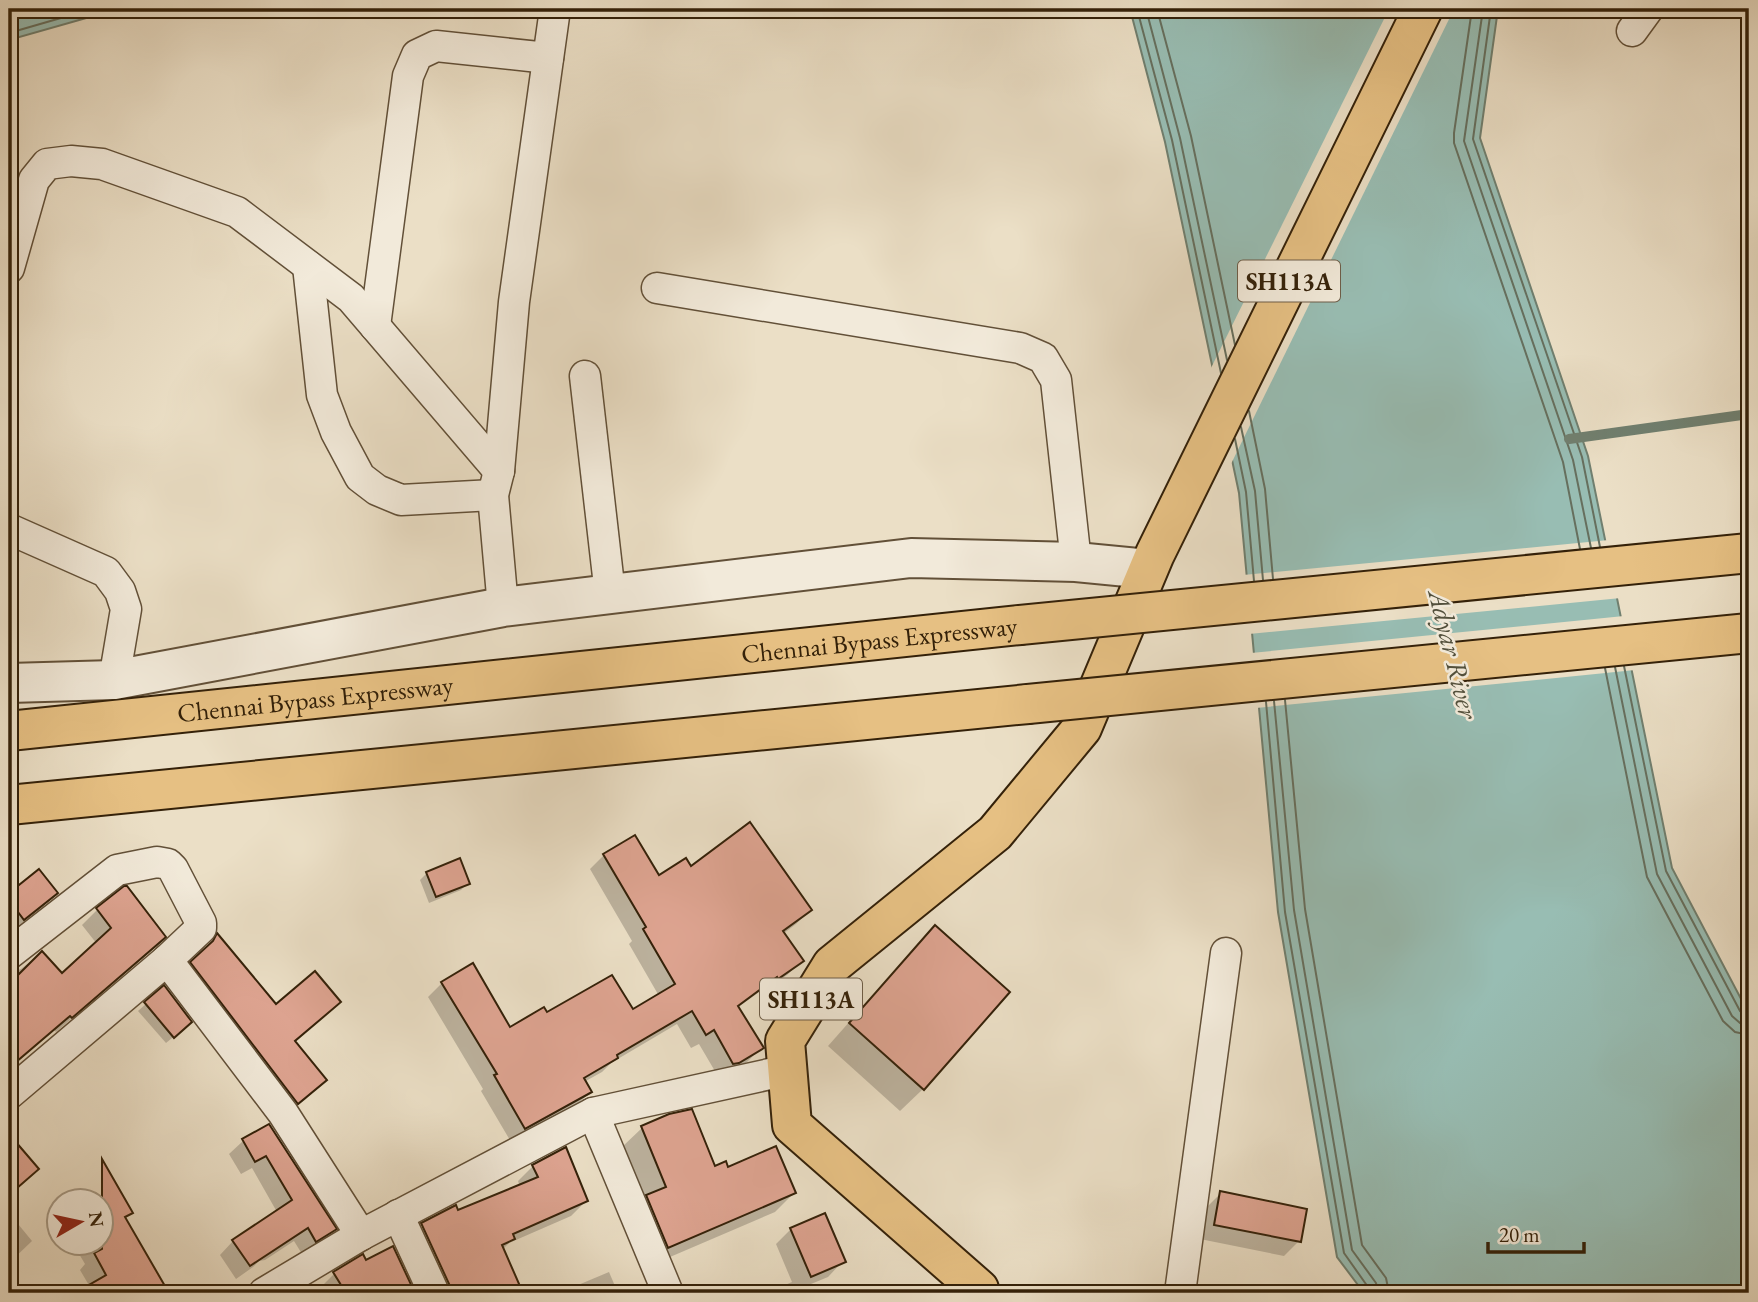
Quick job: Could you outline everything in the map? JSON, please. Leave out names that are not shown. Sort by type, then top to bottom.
[{"type":"main road","name":"SH113A","points":[[980,1293],[979,1289],[792,1125],[785,1041],[832,965],[995,833],[1082,728],[1152,562],[1423,9]]},
{"type":"main road","name":"Chennai Bypass Expressway","points":[[9,731],[1020,625],[1749,553]]},
{"type":"main road","points":[[9,805],[1749,633]]},
{"type":"street","points":[[503,607],[496,483],[514,302],[555,9]]},
{"type":"street","points":[[375,326],[408,76],[417,55],[436,46],[548,58]]},
{"type":"street","points":[[9,268],[34,180],[47,164],[71,161],[102,164],[237,212],[351,298],[496,483]]},
{"type":"street","points":[[308,266],[322,395],[336,432],[360,477],[377,490],[401,500],[496,483]]},
{"type":"street","points":[[657,288],[1020,348],[1043,358],[1056,380],[1076,562]]},
{"type":"street","points":[[584,376],[610,594]]},
{"type":"street","points":[[9,529],[106,572],[120,591],[126,609],[114,680]]},
{"type":"street","points":[[9,683],[114,680],[503,607],[911,558],[1152,562]]},
{"type":"street","points":[[9,954],[117,870],[157,862],[168,864],[173,869],[201,923],[201,928],[167,960],[9,1094]]},
{"type":"street","points":[[1180,1293],[1226,953]]},
{"type":"street","points":[[167,960],[283,1113],[361,1235]]},
{"type":"street","points":[[264,1293],[361,1235],[593,1113],[788,1070]]},
{"type":"street","points":[[593,1113],[668,1293]]},
{"type":"street","points":[[398,1215],[433,1293]]},
{"type":"water","points":[[9,9],[118,9],[9,40]]},
{"type":"water","name":"Adyar River","points":[[1130,9],[1498,9],[1480,138],[1588,456],[1672,868],[1749,1014],[1749,1293],[1364,1293],[1337,1257],[1278,912],[1239,493],[1165,142]]},
{"type":"pier","points":[[1389,9],[1454,9],[1230,466],[1210,370]]},
{"type":"pier","points":[[1609,540],[1621,598],[1249,634],[1243,575]]},
{"type":"pier","points":[[1624,616],[1635,670],[1256,708],[1251,653]]},
{"type":"building","points":[[750,822],[812,910],[783,931],[804,961],[738,1006],[764,1048],[733,1064],[714,1030],[706,1035],[692,1011],[617,1055],[618,1058],[584,1078],[592,1092],[525,1129],[494,1075],[497,1074],[441,982],[473,963],[510,1027],[544,1007],[547,1012],[612,975],[633,1009],[675,984],[643,929],[646,927],[603,854],[635,835],[659,875],[686,858],[691,866]]},
{"type":"building","points":[[460,858],[470,884],[436,897],[426,872]]},
{"type":"building","points":[[39,869],[58,893],[24,920],[9,900],[9,893]]},
{"type":"building","points":[[127,886],[166,937],[9,1068],[9,984],[42,951],[62,973],[111,928],[96,908]]},
{"type":"building","points":[[935,925],[1010,992],[924,1090],[849,1023]]},
{"type":"building","points":[[217,933],[276,1004],[315,971],[341,1002],[295,1041],[327,1080],[298,1104],[190,962],[213,941]]},
{"type":"building","points":[[164,985],[192,1022],[174,1038],[144,1002]]},
{"type":"building","points":[[692,1109],[715,1166],[726,1161],[728,1167],[776,1146],[796,1193],[668,1248],[646,1195],[666,1187],[641,1126],[669,1114]]},
{"type":"building","points":[[269,1124],[337,1229],[316,1242],[308,1228],[250,1266],[232,1240],[292,1200],[266,1156],[255,1162],[242,1139]]},
{"type":"building","points":[[9,1134],[39,1169],[9,1195]]},
{"type":"building","points":[[566,1147],[588,1201],[513,1234],[515,1239],[502,1245],[523,1293],[451,1293],[421,1223],[456,1205],[458,1210],[538,1177],[532,1165]]},
{"type":"building","points":[[102,1159],[133,1213],[125,1217],[169,1293],[75,1293],[106,1275],[96,1256],[116,1256],[116,1186],[102,1186]]},
{"type":"building","points":[[1220,1191],[1307,1209],[1301,1242],[1214,1225]]},
{"type":"building","points":[[825,1213],[846,1262],[811,1277],[790,1228]]},
{"type":"building","points":[[393,1246],[415,1293],[346,1293],[333,1272],[363,1254],[366,1260]]},
{"type":"waterway","points":[[1569,439],[1749,414]]}]
